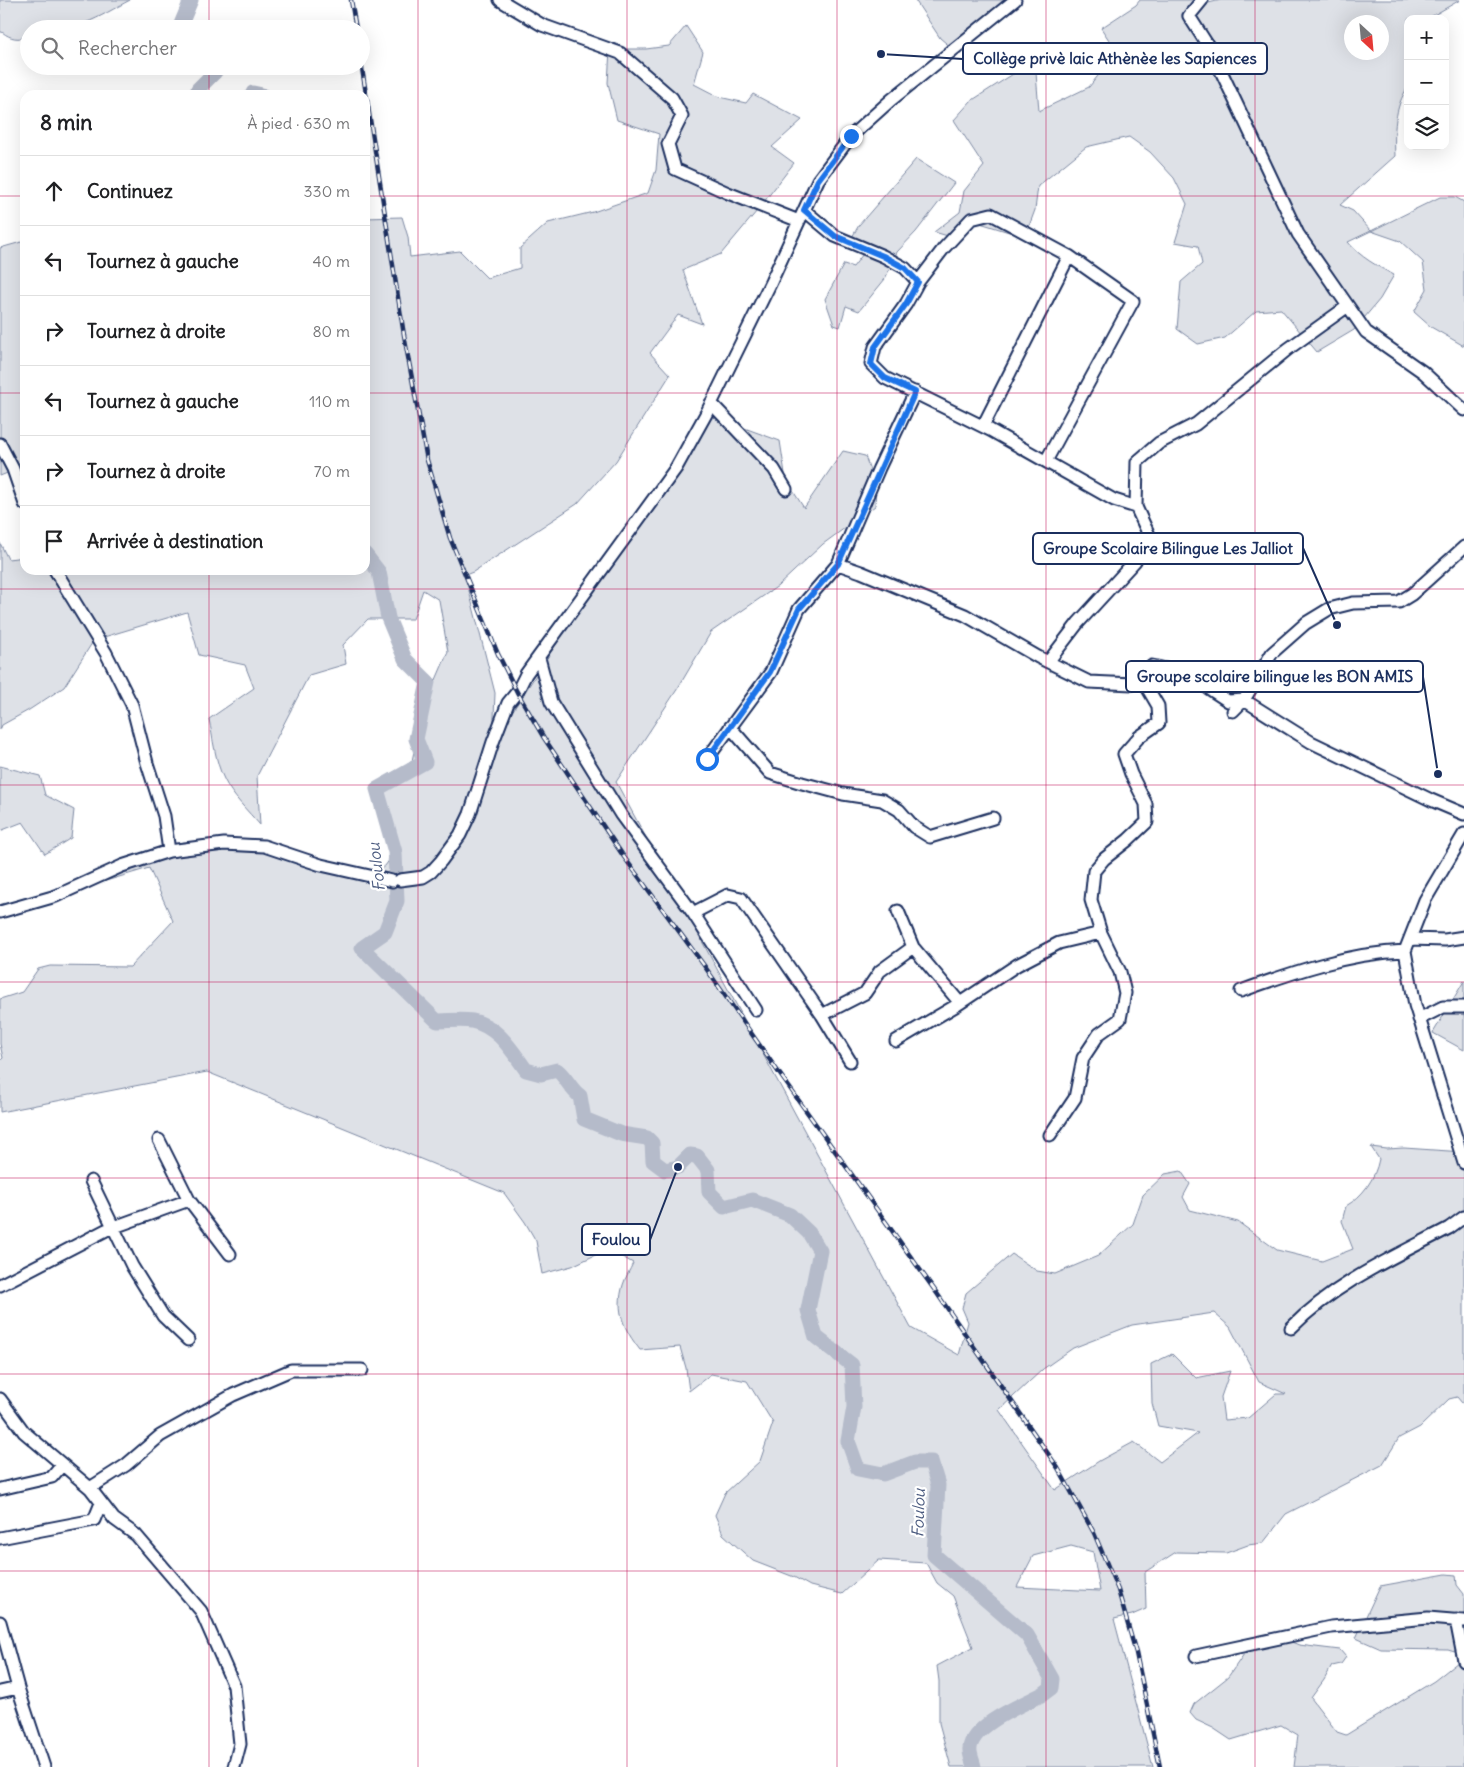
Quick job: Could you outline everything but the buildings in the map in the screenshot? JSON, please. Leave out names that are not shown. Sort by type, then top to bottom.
[{"type":"street","points":[[500,0],[542,25],[620,53],[672,98],[682,116],[668,144],[675,169],[728,193],[799,221]]},
{"type":"street","points":[[0,912],[56,896],[122,866],[169,851],[224,844],[264,846],[321,865],[396,881],[423,877],[431,872],[460,835],[470,814],[492,742],[508,703],[517,692],[526,674],[676,468],[711,403],[818,180],[851,136],[895,97],[1014,0]]},
{"type":"street","points":[[1202,0],[1189,16],[1212,52],[1298,234],[1366,332],[1422,372],[1464,410]]},
{"type":"street","points":[[804,210],[835,236],[883,256],[905,268],[918,282]]},
{"type":"street","points":[[1046,461],[1133,301],[1069,256],[991,214],[971,218],[944,248],[918,282],[906,304],[875,347],[871,364],[885,378],[982,426],[1114,500],[1136,506]]},
{"type":"street","points":[[982,426],[1069,256]]},
{"type":"street","points":[[1048,662],[1078,624],[1135,561],[1148,535],[1136,506],[1137,462],[1158,443],[1196,424],[1288,349],[1348,306]]},
{"type":"street","points":[[707,759],[770,672],[799,609],[838,564],[915,392]]},
{"type":"street","points":[[711,403],[774,470],[786,489]]},
{"type":"street","points":[[0,444],[13,468],[20,489]]},
{"type":"street","points":[[1233,711],[1244,700],[1272,653],[1306,623],[1329,609],[1353,603],[1399,602],[1412,594],[1464,547]]},
{"type":"street","points":[[838,564],[965,615],[1048,662],[1088,682],[1133,684],[1152,666],[1185,673],[1228,701],[1244,700],[1311,742],[1464,814]]},
{"type":"street","points":[[58,575],[106,654],[132,705],[147,763],[164,816],[169,851]]},
{"type":"street","points":[[539,658],[551,702],[621,815],[693,913],[756,1010]]},
{"type":"street","points":[[1050,1135],[1075,1098],[1083,1058],[1099,1034],[1120,1019],[1125,994],[1120,972],[1101,933],[1091,900],[1094,871],[1104,859],[1148,822],[1146,804],[1131,774],[1124,754],[1139,737],[1159,723],[1158,706],[1141,677]]},
{"type":"street","points":[[730,727],[770,773],[843,794],[882,800],[900,810],[914,827],[930,837],[993,818]]},
{"type":"street","points":[[1464,834],[1425,900],[1406,951],[1415,1005],[1464,1163]]},
{"type":"street","points":[[693,913],[728,895],[741,898],[822,1015],[850,1061]]},
{"type":"street","points":[[898,911],[913,947],[960,1003]]},
{"type":"street","points":[[896,1041],[960,1003],[1018,965],[1059,943],[1101,933]]},
{"type":"street","points":[[1410,939],[1445,940],[1464,936]]},
{"type":"street","points":[[822,1015],[865,993],[880,971],[913,947]]},
{"type":"street","points":[[1240,991],[1283,976],[1341,960],[1382,952],[1406,951]]},
{"type":"street","points":[[1419,1019],[1443,1007],[1464,1007]]},
{"type":"street","points":[[159,1140],[189,1200],[230,1254]]},
{"type":"street","points":[[91,1181],[132,1266],[163,1316],[188,1340]]},
{"type":"street","points":[[0,1285],[113,1228],[189,1200]]},
{"type":"street","points":[[1291,1328],[1310,1309],[1319,1305],[1342,1286],[1449,1228],[1464,1217]]},
{"type":"street","points":[[90,1488],[126,1465],[160,1436],[242,1391],[291,1370],[362,1370]]},
{"type":"street","points":[[0,1399],[24,1432],[90,1488],[114,1519],[136,1535],[201,1611],[234,1686],[240,1744],[234,1767]]},
{"type":"street","points":[[0,1489],[52,1477],[62,1465]]},
{"type":"street","points":[[0,1538],[94,1520],[102,1502]]},
{"type":"street","points":[[1196,1656],[1331,1627],[1428,1618],[1460,1620],[1464,1661]]},
{"type":"street","points":[[0,1622],[18,1688],[44,1767]]},
{"type":"street","points":[[0,1692],[18,1688]]},
{"type":"shaded area","points":[[0,0],[130,0],[92,20],[20,20],[20,38],[8,36],[0,32]]},
{"type":"shaded area","points":[[915,0],[1015,0],[953,49],[940,38]]},
{"type":"shaded area","points":[[1140,0],[1205,0],[1208,3],[1221,0],[1460,0],[1434,15],[1404,15],[1404,93],[1397,111],[1395,156],[1340,205],[1353,211],[1371,231],[1348,242],[1363,257],[1394,275],[1380,299],[1354,330],[1317,352],[1281,309],[1256,311],[1225,338],[1198,344],[1177,329],[1181,282],[1202,264],[1198,246],[1175,242],[1187,204],[1174,178],[1150,152],[1129,137],[1086,147],[1038,186],[1035,210],[1025,237],[977,222],[955,238],[934,232],[960,212],[964,191],[984,166],[954,120],[971,101],[1035,60],[1039,111],[1089,87],[1117,52],[1101,28],[1136,5]]},
{"type":"shaded area","points":[[686,26],[703,52],[694,84],[719,97],[746,103],[753,94],[802,120],[772,147],[794,163],[721,254],[683,270],[702,324],[678,315],[650,353],[670,375],[616,461],[577,504],[473,572],[465,575],[495,693],[493,741],[706,414],[780,441],[786,480],[804,508],[843,451],[865,456],[876,487],[875,506],[823,544],[778,586],[711,632],[678,688],[616,782],[911,1328],[959,1355],[968,1322],[962,1308],[966,1293],[1012,1254],[1037,1271],[1055,1274],[1098,1256],[1133,1224],[1143,1195],[1165,1174],[1181,1171],[1190,1184],[1183,1197],[1190,1210],[1238,1222],[1277,1250],[1322,1261],[1353,1249],[1342,1221],[1346,1206],[1363,1192],[1375,1173],[1379,1159],[1371,1147],[1464,1152],[1464,1403],[1457,1397],[1449,1399],[1420,1427],[1399,1438],[1382,1465],[1286,1514],[1263,1543],[1248,1545],[1226,1553],[1176,1552],[1145,1572],[1146,1609],[1132,1615],[1114,1619],[1153,1767],[951,1767],[939,1723],[937,1666],[973,1647],[953,1596],[937,1583],[926,1563],[879,1560],[842,1594],[810,1586],[794,1577],[753,1561],[723,1534],[715,1515],[725,1493],[760,1461],[773,1423],[747,1381],[711,1374],[689,1391],[686,1368],[680,1347],[640,1350],[625,1327],[620,1304],[623,1285],[633,1263],[608,1249],[572,1266],[542,1274],[536,1241],[504,1193],[207,1072],[0,1112],[0,1061],[3,1058],[0,1044],[0,999],[22,992],[38,969],[50,966],[130,967],[173,921],[149,868],[56,896],[169,851],[264,846],[371,875],[385,866],[395,852],[377,789],[412,761],[428,682],[435,682],[448,652],[439,600],[423,590],[413,619],[368,619],[343,645],[346,664],[309,675],[257,776],[260,825],[236,797],[224,779],[216,757],[209,719],[254,688],[245,665],[199,655],[187,612],[94,640],[64,687],[2,725],[0,730],[0,543],[8,559],[20,558],[20,575],[370,575],[370,218],[402,217],[408,237],[410,257],[460,251],[487,278],[520,268],[520,248],[548,223],[593,212],[648,193],[656,170],[659,134],[617,120],[608,83],[610,49],[646,49],[669,46]],"holes":[[[1214,1313],[1230,1327],[1259,1382],[1286,1394],[1276,1394],[1248,1418],[1224,1420],[1221,1397],[1230,1371],[1196,1378],[1172,1354],[1151,1364],[1152,1403],[1158,1426],[1198,1433],[1160,1462],[1134,1442],[1099,1461],[1055,1490],[999,1410],[1043,1369],[1073,1348],[1132,1325]],[[1071,1546],[1093,1552],[1100,1591],[1017,1587],[1033,1556]]]},
{"type":"shaded area","points":[[916,159],[954,183],[916,232],[897,252],[885,279],[859,311],[846,306],[840,327],[834,325],[825,299],[844,264],[853,267],[866,250],[851,239],[859,225]]},
{"type":"shaded area","points":[[1440,197],[1455,197],[1464,202],[1464,346],[1431,327],[1414,312],[1427,289],[1423,262],[1400,241],[1371,231]]},
{"type":"shaded area","points":[[20,242],[20,468],[0,476],[0,248]]},
{"type":"shaded area","points":[[0,766],[40,776],[45,795],[74,810],[71,838],[45,854],[23,822],[0,831]]},
{"type":"shaded area","points":[[1464,981],[1464,1050],[1433,1033]]},
{"type":"shaded area","points":[[1446,1574],[1456,1575],[1457,1585],[1464,1594],[1464,1767],[1294,1767],[1298,1735],[1281,1725],[1231,1740],[1196,1720],[1190,1713],[1194,1704],[1228,1677],[1251,1644],[1270,1633],[1299,1645],[1340,1650],[1346,1657],[1341,1664],[1332,1666],[1311,1698],[1337,1732],[1346,1735],[1434,1681],[1458,1662],[1458,1653],[1448,1650],[1381,1649],[1356,1638],[1380,1586]]},
{"type":"waterway","name":"Foulou","points":[[183,20],[191,0]]},
{"type":"waterway","name":"Foulou","points":[[198,90],[212,75]]},
{"type":"waterway","name":"Foulou","points":[[370,560],[379,572],[388,618],[405,659],[428,682],[416,739],[425,762],[377,789],[395,852],[397,901],[385,932],[362,948],[437,1021],[468,1020],[481,1024],[504,1040],[526,1070],[541,1074],[557,1070],[580,1096],[584,1119],[621,1134],[647,1138],[652,1143],[653,1161],[665,1170],[678,1167],[690,1155],[697,1156],[708,1170],[709,1192],[724,1207],[752,1200],[790,1215],[809,1233],[820,1251],[808,1310],[816,1337],[852,1365],[854,1407],[848,1441],[858,1469],[883,1474],[915,1462],[931,1462],[938,1485],[934,1555],[1027,1635],[1052,1679],[1051,1688],[1043,1694],[1012,1709],[980,1731],[973,1739],[970,1748],[974,1767]]},
{"type":"railway","points":[[351,0],[354,20]]},
{"type":"railway","points":[[363,75],[365,90]]},
{"type":"railway","points":[[370,119],[404,335],[427,460],[450,538],[498,654],[517,692],[544,738],[624,857],[703,964],[936,1292],[1058,1468],[1094,1533],[1118,1590],[1136,1653],[1160,1767]]},
{"type":"place","name":"Collège privè laic Athènèe les Sapiences","points":[[881,54]]},
{"type":"place","name":"Groupe Scolaire Bilingue Les Jalliot","points":[[1337,625]]},
{"type":"place","name":"Groupe scolaire bilingue les BON AMIS","points":[[1438,774]]},
{"type":"place","name":"Foulou","points":[[678,1167]]},
{"type":"route","points":[[707,759],[770,672],[799,609],[838,564],[915,392],[885,378],[871,364],[875,347],[906,304],[918,282],[905,268],[883,256],[835,236],[804,210],[818,180],[851,136]]}]
